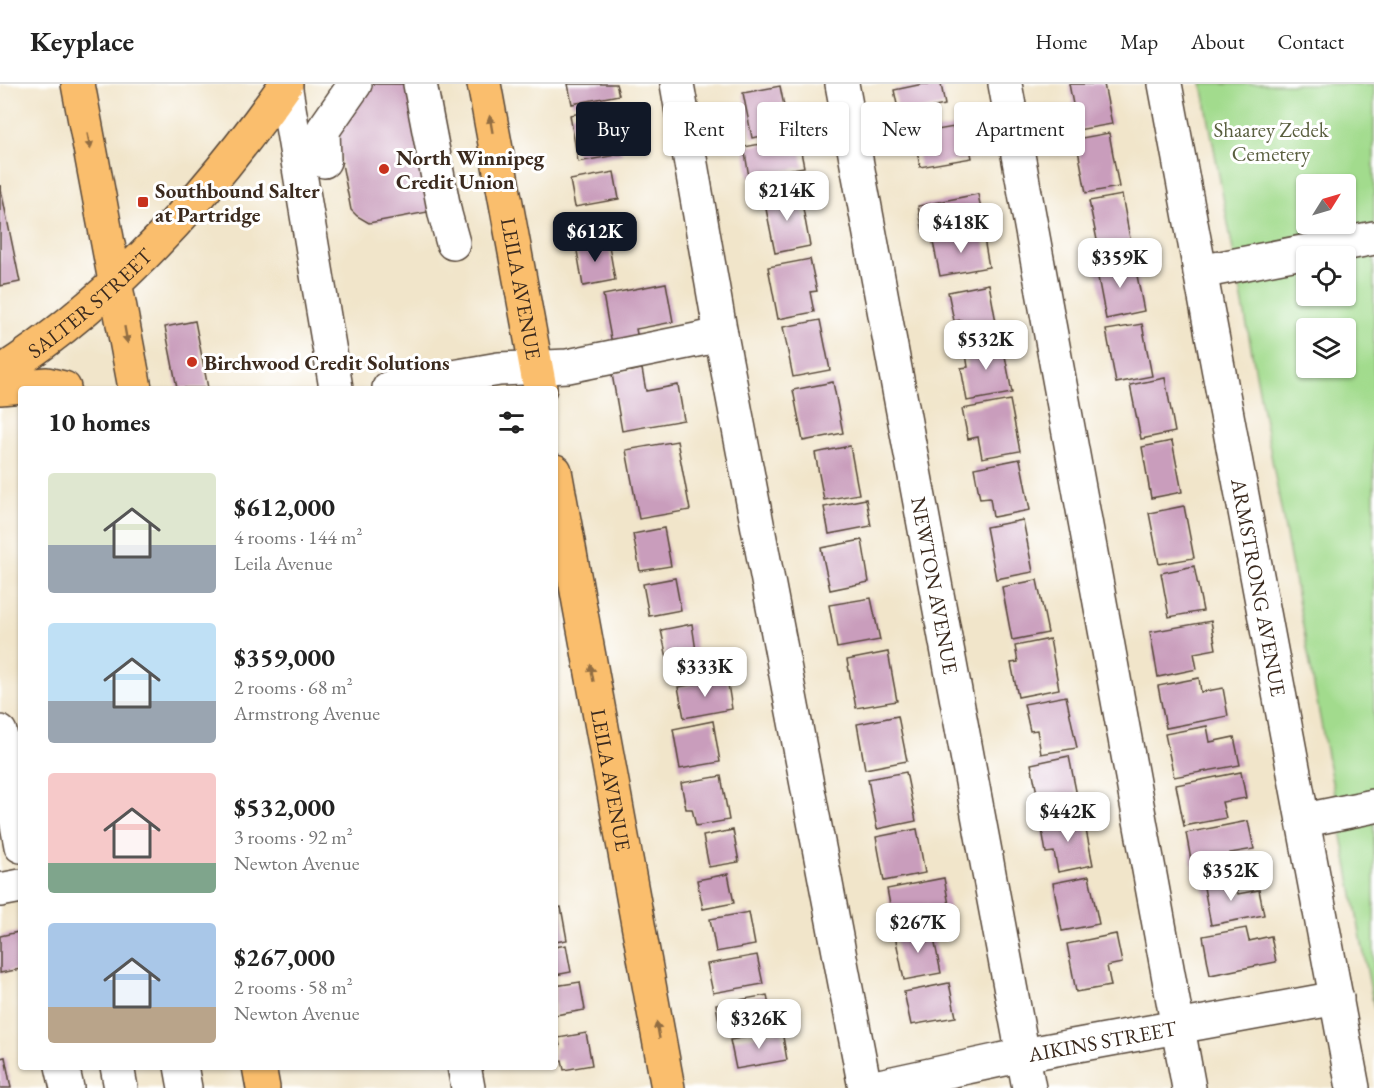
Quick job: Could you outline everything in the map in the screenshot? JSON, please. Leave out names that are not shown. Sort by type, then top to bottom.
[{"type":"main road","points":[[78,84],[135,386]]},
{"type":"main road","name":"SALTER STREET","points":[[0,373],[81,314],[203,193],[242,146],[285,84]]},
{"type":"main road","name":"LEILA AVENUE","points":[[484,84],[538,378]]},
{"type":"main road","points":[[24,386],[47,384],[56,386]]},
{"type":"main road","points":[[0,388],[18,386]]},
{"type":"main road","name":"LEILA AVENUE","points":[[558,487],[668,1088]]},
{"type":"main road","points":[[260,1070],[263,1088]]},
{"type":"street","points":[[285,84],[336,386]]},
{"type":"street","points":[[324,161],[323,130],[355,84]]},
{"type":"street","points":[[420,84],[445,214],[453,243]]},
{"type":"street","points":[[677,84],[721,335],[865,1088]]},
{"type":"street","name":"NEWTON AVENUE","points":[[842,84],[1029,1088]]},
{"type":"street","points":[[1005,84],[1189,1088]]},
{"type":"street","name":"ARMSTRONG AVENUE","points":[[1166,84],[1305,820],[1353,1088]]},
{"type":"street","points":[[1200,272],[1374,238]]},
{"type":"street","points":[[401,386],[499,369],[538,378],[568,366],[721,335]]},
{"type":"street","points":[[0,732],[18,830]]},
{"type":"street","points":[[1305,820],[1374,806]]},
{"type":"street","points":[[0,890],[18,887]]},
{"type":"street","name":"AIKINS STREET","points":[[870,1088],[1023,1055],[1337,998]]},
{"type":"street","points":[[63,1070],[66,1088]]},
{"type":"street","points":[[118,1070],[121,1088]]},
{"type":"street","points":[[182,1070],[185,1088]]},
{"type":"street","points":[[465,1070],[468,1088]]},
{"type":"green space","name":"Shaarey Zedek Cemetery","points":[[1202,84],[1374,84],[1374,1008]]},
{"type":"building","name":"North Winnipeg Credit Union","points":[[365,84],[435,84],[433,211],[369,223],[351,210],[335,128]]},
{"type":"building","points":[[568,84],[616,84],[619,95],[572,104]]},
{"type":"building","points":[[923,84],[941,84],[945,105],[942,106],[942,102],[896,102],[894,90]]},
{"type":"building","points":[[1069,84],[1104,84],[1112,124],[1085,129],[1085,102],[1073,102]]},
{"type":"building","points":[[780,86],[783,102],[757,102],[757,137],[752,138],[743,93]]},
{"type":"building","points":[[576,114],[576,150],[570,115]]},
{"type":"building","points":[[954,127],[954,156],[972,156],[972,158],[920,167],[918,156],[942,156],[942,129]]},
{"type":"building","points":[[1109,133],[1119,187],[1086,193],[1079,156],[1085,156],[1085,137]]},
{"type":"building","points":[[757,145],[757,156],[802,156],[804,167],[749,177],[745,147]]},
{"type":"building","points":[[577,156],[611,156],[578,162]]},
{"type":"building","points":[[614,172],[619,199],[575,207],[570,180]]},
{"type":"building","points":[[0,185],[20,282],[0,286]]},
{"type":"building","points":[[800,192],[810,246],[775,253],[764,199]]},
{"type":"building","points":[[978,194],[983,220],[923,232],[918,206]]},
{"type":"building","points":[[1122,195],[1131,244],[1099,250],[1089,201]]},
{"type":"building","points":[[983,233],[989,267],[940,276],[933,242]]},
{"type":"building","points":[[608,240],[615,280],[583,286],[576,245]]},
{"type":"building","points":[[810,259],[817,291],[810,292],[814,312],[778,319],[768,267]]},
{"type":"building","points":[[1134,260],[1144,311],[1106,319],[1096,267]]},
{"type":"building","points":[[666,283],[673,322],[636,329],[638,339],[612,344],[603,295]]},
{"type":"building","points":[[989,284],[998,333],[965,339],[961,320],[954,321],[948,292]]},
{"type":"building","points":[[820,320],[830,370],[793,377],[783,327]]},
{"type":"building","points":[[195,321],[208,386],[177,386],[165,327]]},
{"type":"building","points":[[1142,324],[1152,376],[1116,383],[1106,330]]},
{"type":"building","points":[[1002,340],[1012,393],[967,401],[961,368],[968,367],[965,347]]},
{"type":"building","points":[[642,369],[646,391],[678,385],[684,420],[622,431],[612,374]]},
{"type":"building","points":[[1165,378],[1175,432],[1141,439],[1130,385]]},
{"type":"building","points":[[833,382],[843,433],[803,441],[793,390]]},
{"type":"building","points":[[1010,400],[1020,451],[982,458],[978,437],[968,439],[962,409]]},
{"type":"building","points":[[677,441],[690,510],[639,519],[626,450]]},
{"type":"building","points":[[1172,441],[1182,492],[1151,498],[1142,447]]},
{"type":"building","points":[[850,446],[859,494],[824,500],[815,453]]},
{"type":"building","points":[[1020,459],[1030,510],[993,517],[990,498],[980,499],[974,468]]},
{"type":"building","points":[[866,499],[871,526],[829,534],[824,507]]},
{"type":"building","points":[[1184,506],[1194,558],[1159,564],[1149,513]]},
{"type":"building","points":[[1023,520],[1033,572],[996,579],[986,527]]},
{"type":"building","points":[[664,528],[671,566],[640,571],[633,534]]},
{"type":"building","points":[[862,540],[869,582],[830,590],[821,548]]},
{"type":"building","points":[[1194,566],[1203,611],[1169,617],[1161,573]]},
{"type":"building","points":[[675,578],[681,610],[649,616],[643,584]]},
{"type":"building","points":[[1037,580],[1048,633],[1012,640],[1002,587]]},
{"type":"building","points":[[871,598],[880,640],[837,648],[829,605]]},
{"type":"building","points":[[1211,621],[1216,649],[1194,653],[1197,669],[1158,677],[1150,632]]},
{"type":"building","points":[[692,624],[697,658],[668,663],[661,630]]},
{"type":"building","points":[[1050,639],[1059,689],[1018,697],[1011,663],[1018,662],[1015,646]]},
{"type":"building","points":[[888,652],[897,701],[856,708],[847,660]]},
{"type":"building","points":[[727,678],[732,709],[684,718],[678,687]]},
{"type":"building","points":[[1199,678],[1201,692],[1223,688],[1228,716],[1166,728],[1158,686]]},
{"type":"building","points":[[1066,696],[1077,748],[1041,754],[1037,730],[1030,731],[1024,704]]},
{"type":"building","points":[[898,716],[907,761],[865,769],[857,724]]},
{"type":"building","points":[[713,721],[720,762],[680,769],[673,729]]},
{"type":"building","points":[[1207,726],[1210,742],[1234,737],[1240,765],[1174,777],[1165,734]]},
{"type":"building","points":[[1069,756],[1079,806],[1041,813],[1031,764]]},
{"type":"building","points":[[906,772],[916,821],[877,829],[868,779]]},
{"type":"building","points":[[1241,772],[1246,798],[1222,802],[1226,818],[1184,826],[1176,785]]},
{"type":"building","points":[[721,776],[729,820],[696,826],[692,809],[686,809],[681,783]]},
{"type":"building","points":[[1083,815],[1093,865],[1058,872],[1054,852],[1046,853],[1041,823]]},
{"type":"building","points":[[1248,821],[1254,849],[1230,853],[1233,868],[1194,876],[1186,833]]},
{"type":"building","points":[[917,829],[925,873],[884,881],[876,837]]},
{"type":"building","points":[[733,830],[739,862],[709,867],[703,836]]},
{"type":"building","points":[[728,874],[734,903],[703,909],[697,880]]},
{"type":"building","points":[[1089,876],[1099,924],[1062,931],[1053,883]]},
{"type":"building","points":[[1234,876],[1238,894],[1259,890],[1264,915],[1211,925],[1203,882]]},
{"type":"building","points":[[944,878],[950,910],[893,921],[887,889]]},
{"type":"building","points":[[561,907],[567,940],[558,942],[558,908]]},
{"type":"building","points":[[749,912],[755,945],[716,952],[710,919]]},
{"type":"building","points":[[1246,928],[1249,941],[1271,936],[1276,962],[1210,975],[1203,936]]},
{"type":"building","points":[[932,929],[941,973],[904,980],[895,936]]},
{"type":"building","points":[[18,932],[18,970],[0,973],[0,936]]},
{"type":"building","points":[[1116,934],[1122,963],[1107,966],[1111,986],[1076,992],[1067,944]]},
{"type":"building","points":[[566,945],[571,972],[558,974],[558,946]]},
{"type":"building","points":[[757,955],[763,984],[713,993],[707,964]]},
{"type":"building","points":[[580,982],[585,1010],[558,1014],[558,986]]},
{"type":"building","points":[[949,983],[956,1017],[911,1025],[904,992]]},
{"type":"building","points":[[767,995],[771,1019],[720,1029],[716,1004]]},
{"type":"building","points":[[782,1031],[787,1060],[736,1069],[730,1040]]},
{"type":"building","points":[[586,1033],[592,1065],[564,1070],[562,1060],[558,1061],[558,1046],[560,1046],[558,1038]]},
{"type":"building","points":[[5,1057],[11,1088],[0,1088],[0,1058]]},
{"type":"place","name":"North Winnipeg Credit Union","points":[[384,169]]},
{"type":"place","name":"Southbound Salter at Partridge","points":[[143,202]]},
{"type":"place","name":"Birchwood Credit Solutions","points":[[192,362]]}]
